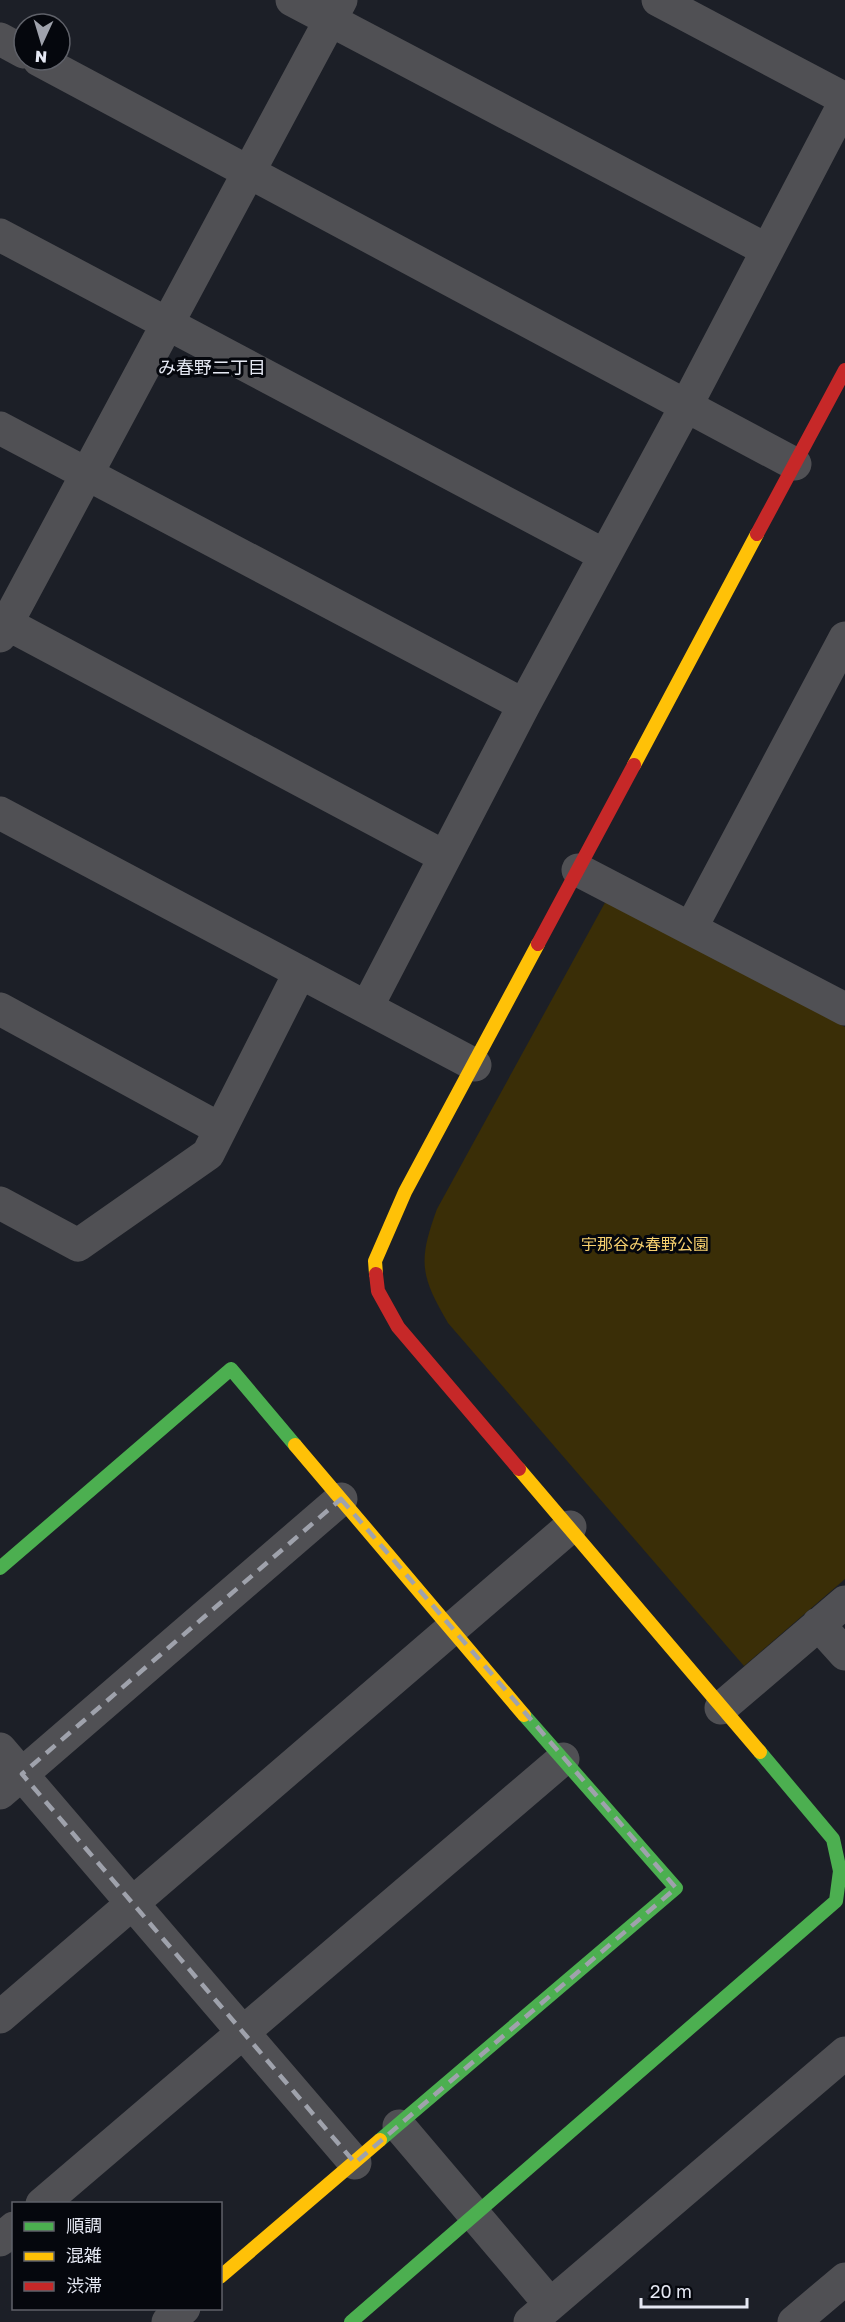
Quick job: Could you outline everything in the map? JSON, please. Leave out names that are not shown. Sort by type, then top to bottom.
[{"type":"street","points":[[292,0],[336,10],[767,250]]},
{"type":"street","points":[[367,1007],[524,705],[686,406],[845,101],[658,0]]},
{"type":"street","points":[[336,10],[87,475],[2,627],[445,857]]},
{"type":"street","points":[[62,72],[795,464]]},
{"type":"street","points":[[0,235],[604,555]]},
{"type":"street","points":[[351,2322],[836,1901],[840,1871],[833,1839],[815,1815],[721,1708],[570,1527],[436,1374],[398,1327],[378,1291],[375,1261],[386,1233],[845,370]]},
{"type":"street","points":[[0,428],[524,705]]},
{"type":"street","points":[[691,928],[845,638]]},
{"type":"street","points":[[0,813],[475,1065]]},
{"type":"street","points":[[578,870],[845,1009]]},
{"type":"street","points":[[0,1203],[78,1245],[208,1154],[300,972]]},
{"type":"street","points":[[0,1009],[220,1129]]},
{"type":"street","points":[[0,1568],[231,1369],[451,1630],[676,1888],[222,2275]]},
{"type":"street","points":[[11,1784],[341,1499]]},
{"type":"street","points":[[0,2017],[570,1527]]},
{"type":"street","points":[[721,1708],[845,1602]]},
{"type":"street","points":[[818,1624],[845,1654]]},
{"type":"street","points":[[0,1749],[11,1784],[134,1903],[355,2163]]},
{"type":"street","points":[[44,2202],[563,1759]]},
{"type":"street","points":[[399,2126],[476,2214],[540,2313],[845,2053]]},
{"type":"street","points":[[0,2240],[12,2230]]},
{"type":"street","points":[[795,2322],[845,2278]]},
{"type":"street","points":[[168,2322],[182,2310]]},
{"type":"highlighted area","points":[[341,1499],[676,1888],[355,2163],[22,1774]]},
{"type":"green space","name":"宇那谷み春野公園","points":[[607,899],[845,1027],[845,1579],[744,1666],[448,1323],[427,1280],[425,1255],[437,1209]]},
{"type":"traffic: fast","points":[[0,1568],[231,1369],[295,1445]]},
{"type":"traffic: fast","points":[[380,2140],[676,1888],[524,1715]]},
{"type":"traffic: fast","points":[[351,2322],[836,1901],[840,1871],[833,1839],[760,1752]]},
{"type":"traffic: slow","points":[[634,765],[757,534]]},
{"type":"traffic: slow","points":[[376,1274],[375,1261],[405,1192],[538,944]]},
{"type":"traffic: slow","points":[[295,1445],[524,1715]]},
{"type":"traffic: slow","points":[[519,1469],[760,1752]]},
{"type":"traffic: slow","points":[[222,2275],[380,2140]]},
{"type":"traffic: jam","points":[[757,534],[845,370]]},
{"type":"traffic: jam","points":[[538,944],[634,765]]},
{"type":"traffic: jam","points":[[376,1274],[378,1291],[398,1327],[519,1469]]},
{"type":"district","name":"み春野二丁目","points":[[212,368]]}]
